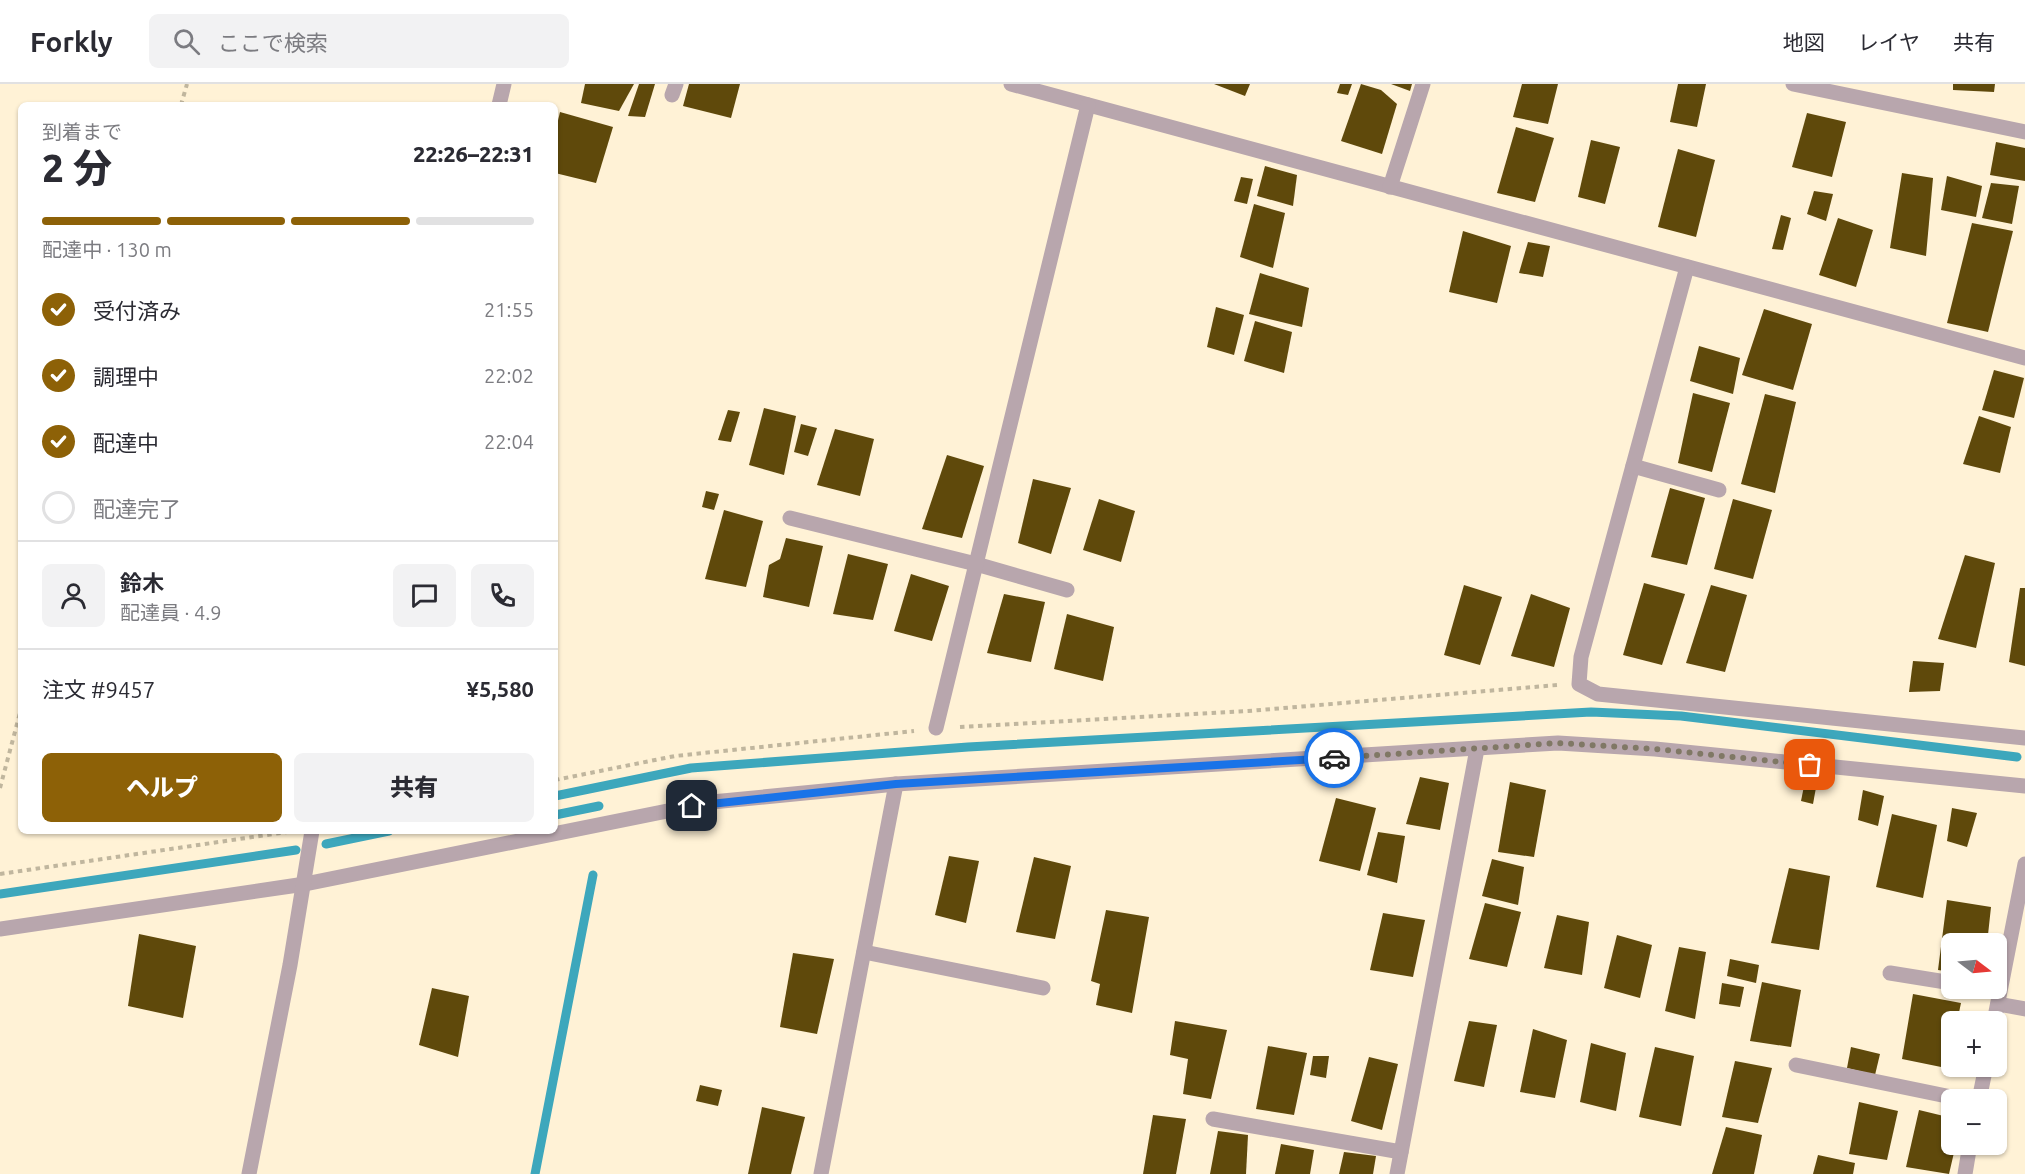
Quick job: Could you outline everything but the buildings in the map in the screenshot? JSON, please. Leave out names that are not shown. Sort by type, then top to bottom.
[{"type":"street","points":[[499,102],[504,84]]},
{"type":"street","points":[[1011,84],[2025,358]]},
{"type":"street","points":[[1390,187],[1423,84]]},
{"type":"street","points":[[1793,84],[2025,132]]},
{"type":"street","points":[[936,728],[1088,105]]},
{"type":"street","points":[[1687,267],[1581,657],[1579,684],[1598,694],[2025,738]]},
{"type":"street","points":[[1633,466],[1719,490]]},
{"type":"street","points":[[790,518],[976,564],[1067,590]]},
{"type":"street","points":[[558,833],[712,802],[896,784],[1558,743],[1655,749],[2025,786]]},
{"type":"street","points":[[1397,1174],[1477,749]]},
{"type":"street","points":[[821,1174],[896,784]]},
{"type":"street","points":[[249,1174],[305,884],[312,834]]},
{"type":"street","points":[[0,929],[305,884],[553,834]]},
{"type":"street","points":[[2007,942],[2025,864]]},
{"type":"street","points":[[864,952],[1043,988]]},
{"type":"street","points":[[1890,973],[1941,981]]},
{"type":"street","points":[[2005,999],[2025,1009]]},
{"type":"street","points":[[1796,1065],[1941,1095]]},
{"type":"street","points":[[1213,1119],[1401,1152]]},
{"type":"street","points":[[1965,1174],[1968,1155]]},
{"type":"path","points":[[183,102],[187,84]]},
{"type":"path","points":[[558,779],[675,756],[936,728],[1248,711],[1579,684]]},
{"type":"path","points":[[0,788],[18,720]]},
{"type":"path","points":[[0,874],[273,834]]},
{"type":"waterway","points":[[558,795],[691,768],[968,747],[1591,712],[1681,716],[2017,757]]},
{"type":"waterway","points":[[558,814],[599,806]]},
{"type":"waterway","points":[[326,844],[374,834]]},
{"type":"waterway","points":[[0,894],[296,850]]},
{"type":"waterway","points":[[535,1174],[593,875]]},
{"type":"way so far","points":[[1334,758],[1558,743],[1655,749],[1810,765]]},
{"type":"route","points":[[692,806],[712,802],[896,784],[1334,758]]}]
